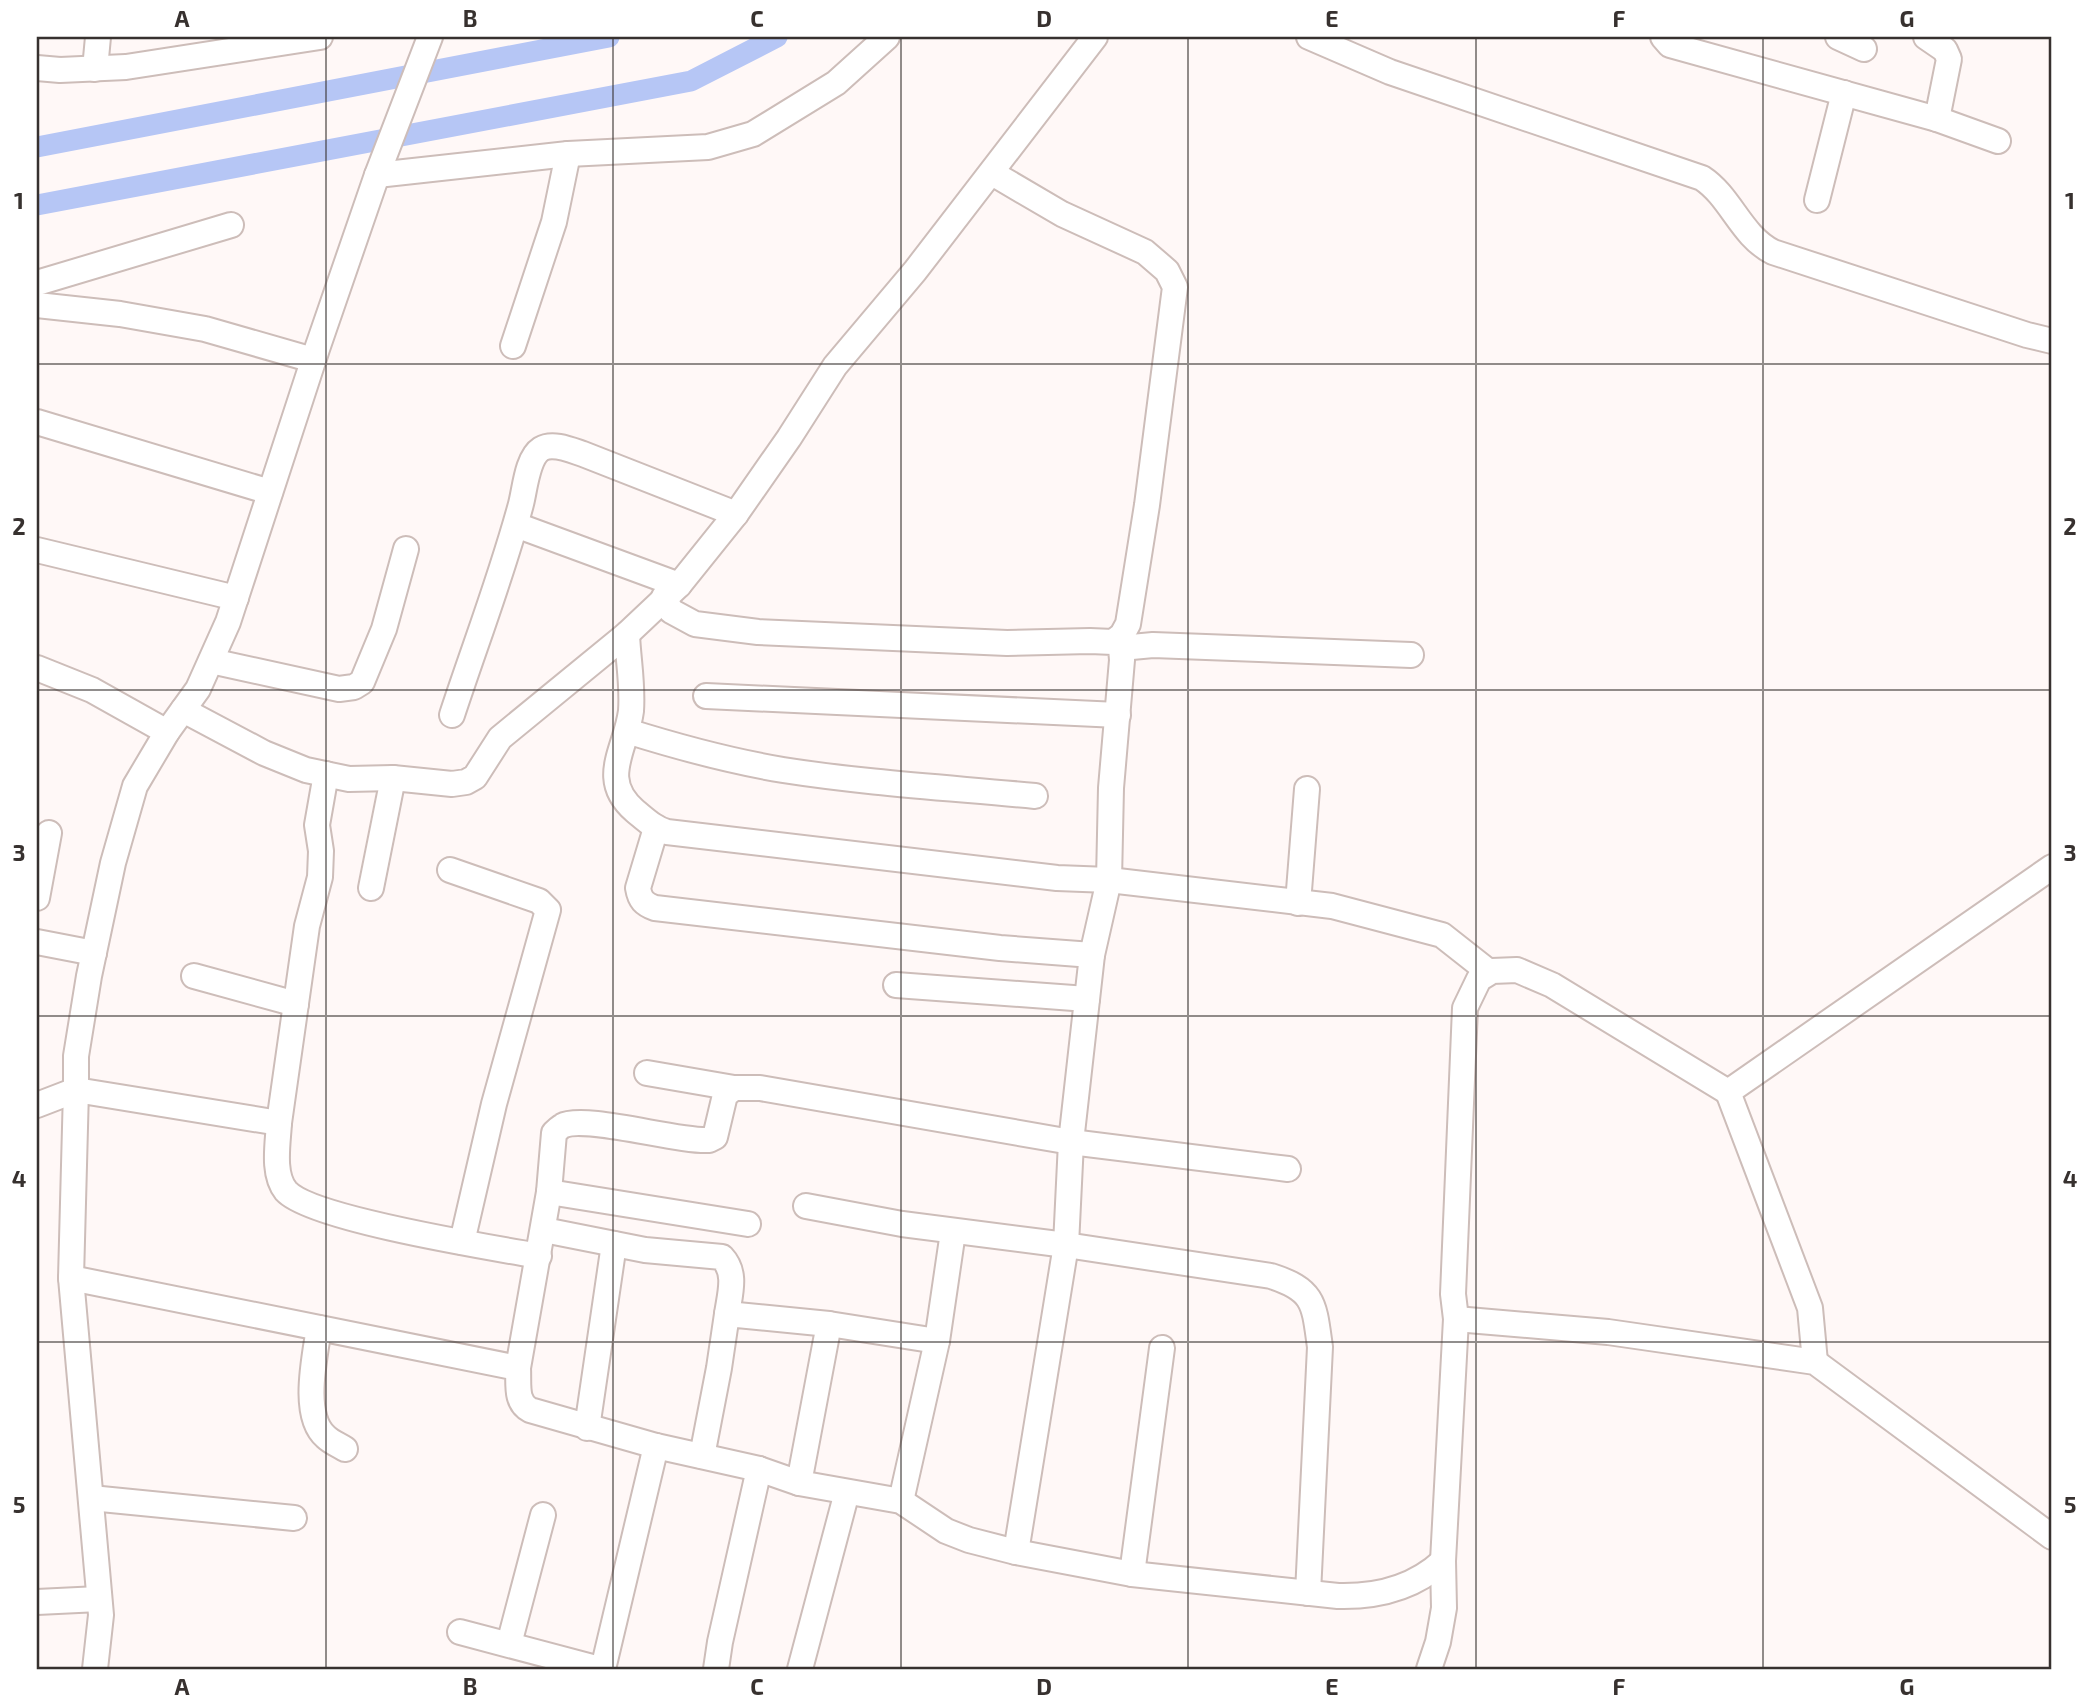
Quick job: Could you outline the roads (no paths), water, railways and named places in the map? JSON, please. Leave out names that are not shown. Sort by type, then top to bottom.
[{"type":"street","points":[[95,69],[98,37]]},
{"type":"street","points":[[37,68],[60,70],[126,67],[320,37]]},
{"type":"street","points":[[95,1669],[101,1615],[71,1278],[76,1056],[94,953],[113,863],[135,786],[167,732],[198,689],[236,598],[313,360],[381,166],[430,37]]},
{"type":"street","points":[[381,166],[708,146],[753,134],[836,83],[887,37]]},
{"type":"street","points":[[183,710],[264,753],[306,770],[349,779],[393,778],[452,783],[466,782],[475,777],[500,738],[627,634],[671,591],[736,514],[835,366],[915,271],[1095,37]]},
{"type":"street","points":[[1309,37],[1409,79],[1702,178],[1716,189],[1754,239],[1773,252],[2052,341]]},
{"type":"street","points":[[1663,37],[1670,45],[1937,119],[1998,141]]},
{"type":"street","points":[[1838,37],[1864,49]]},
{"type":"street","points":[[1926,37],[1945,50],[1949,58],[1937,119]]},
{"type":"street","points":[[1817,200],[1844,93]]},
{"type":"street","points":[[513,345],[554,222],[568,154]]},
{"type":"street","points":[[992,173],[1062,214],[1145,252],[1167,271],[1175,287],[1147,505],[1128,624],[1117,645],[1122,660],[1111,788],[1109,880],[1092,955],[1071,1142],[1066,1245],[1016,1552]]},
{"type":"street","points":[[37,283],[231,225]]},
{"type":"street","points":[[37,305],[120,314],[205,329],[313,360]]},
{"type":"street","points":[[37,422],[270,492]]},
{"type":"street","points":[[452,715],[516,525],[533,460],[539,450],[560,447],[583,454],[736,514]]},
{"type":"street","points":[[516,525],[671,591]]},
{"type":"street","points":[[211,661],[339,689],[354,687],[362,682],[384,629],[406,549]]},
{"type":"street","points":[[37,550],[236,598]]},
{"type":"street","points":[[671,591],[671,611],[695,624],[758,632],[993,643],[1090,640],[1117,645],[1410,655]]},
{"type":"street","points":[[627,634],[632,686],[627,731],[615,770],[616,788],[625,802],[656,828],[667,832],[1057,878],[1109,880],[1332,906],[1442,935],[1489,972]]},
{"type":"street","points":[[37,668],[92,690],[167,732]]},
{"type":"street","points":[[706,696],[1118,715]]},
{"type":"street","points":[[627,731],[701,753],[782,769],[836,777],[1035,796]]},
{"type":"street","points":[[327,774],[317,825],[321,851],[320,877],[307,926],[279,1123],[277,1167],[285,1190],[305,1204],[352,1218],[539,1256]]},
{"type":"street","points":[[371,888],[393,778]]},
{"type":"street","points":[[1298,903],[1307,789]]},
{"type":"street","points":[[656,828],[638,888],[640,898],[646,905],[655,908],[1000,948],[1092,955]]},
{"type":"street","points":[[37,898],[49,833]]},
{"type":"street","points":[[1728,1092],[2052,867]]},
{"type":"street","points":[[450,870],[539,901],[548,910],[495,1104],[462,1242]]},
{"type":"street","points":[[37,942],[94,953]]},
{"type":"street","points":[[1429,1669],[1438,1642],[1444,1608],[1443,1561],[1456,1319],[1453,1294],[1465,1008],[1479,979],[1489,972],[1517,970],[1552,985],[1728,1092],[1810,1308],[1815,1362]]},
{"type":"street","points":[[194,976],[296,1004]]},
{"type":"street","points":[[896,985],[1087,999]]},
{"type":"street","points":[[647,1073],[734,1088],[760,1088],[1071,1142],[1287,1169]]},
{"type":"street","points":[[734,1088],[725,1095],[715,1137],[709,1140],[574,1123],[561,1126],[554,1133],[550,1192],[518,1368],[520,1400],[523,1406],[587,1428],[759,1469],[799,1483],[901,1502],[946,1531],[968,1540],[1132,1574],[1364,1597],[1400,1588],[1429,1574],[1443,1561]]},
{"type":"street","points":[[37,1105],[76,1090],[279,1123]]},
{"type":"street","points":[[550,1192],[748,1224]]},
{"type":"street","points":[[806,1206],[953,1232],[1066,1245],[1271,1276],[1292,1283],[1306,1292],[1315,1312],[1320,1347],[1308,1593]]},
{"type":"street","points":[[544,1230],[645,1250],[722,1257],[728,1263],[732,1274],[727,1314],[702,1456]]},
{"type":"street","points":[[901,1502],[937,1341],[953,1232]]},
{"type":"street","points":[[587,1428],[614,1244]]},
{"type":"street","points":[[71,1278],[518,1368]]},
{"type":"street","points":[[727,1314],[829,1324],[937,1341]]},
{"type":"street","points":[[1456,1319],[1608,1332],[1815,1362],[2052,1538]]},
{"type":"street","points":[[799,1483],[829,1324]]},
{"type":"street","points":[[319,1328],[313,1374],[315,1422],[324,1436],[345,1449]]},
{"type":"street","points":[[1132,1574],[1162,1348]]},
{"type":"street","points":[[460,1632],[601,1669],[656,1446]]},
{"type":"street","points":[[716,1669],[759,1469]]},
{"type":"street","points":[[800,1669],[847,1492]]},
{"type":"street","points":[[91,1497],[294,1518]]},
{"type":"street","points":[[509,1644],[544,1515]]},
{"type":"street","points":[[37,1602],[99,1599]]},
{"type":"waterway","points":[[37,147],[609,37]]},
{"type":"waterway","points":[[37,205],[691,81],[777,37]]}]
